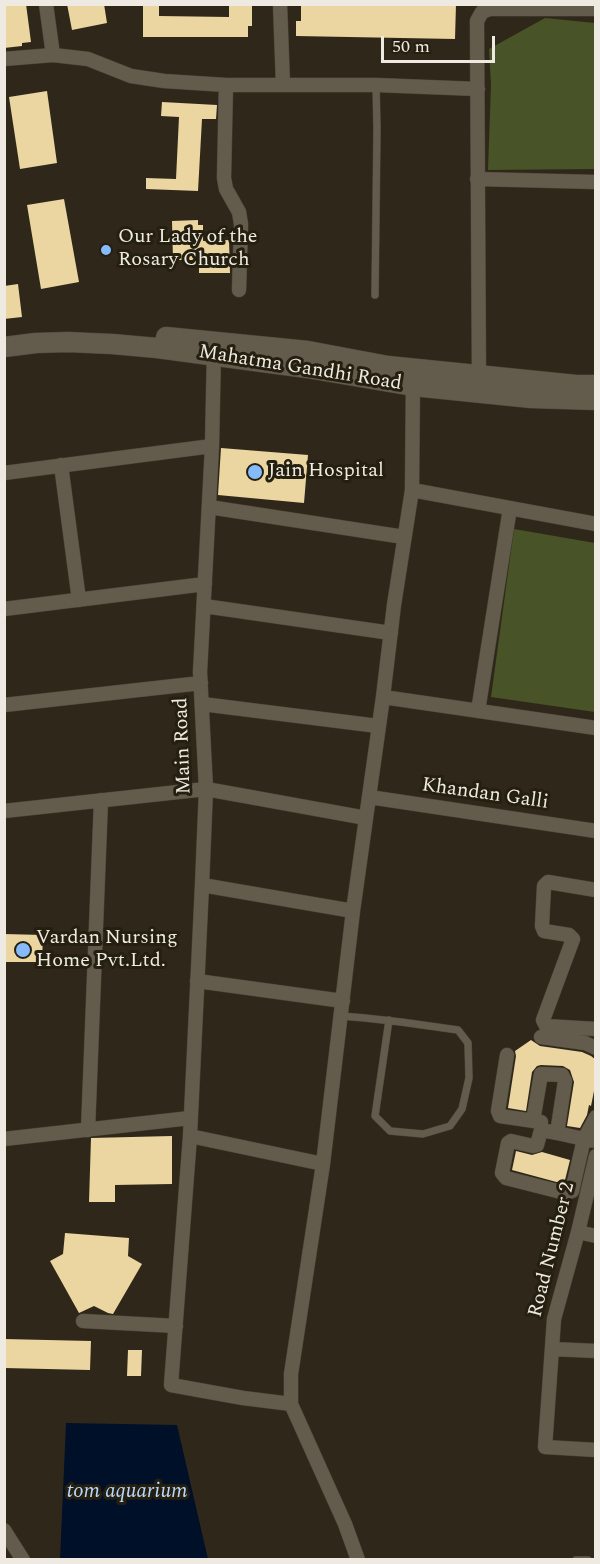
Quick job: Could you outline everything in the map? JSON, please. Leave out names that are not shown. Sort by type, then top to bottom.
[{"type":"main road","name":"Mahatma Gandhi Road","points":[[4,336],[81,331],[213,348]]},
{"type":"main road","name":"Mahatma Gandhi Road","points":[[4,347],[36,343],[308,351],[388,366],[413,377],[479,384],[596,385]]},
{"type":"main road","name":"Mahatma Gandhi Road","points":[[479,384],[531,398],[596,400]]},
{"type":"street","points":[[46,4],[53,55]]},
{"type":"street","points":[[280,4],[283,85]]},
{"type":"street","points":[[479,384],[477,21],[482,12],[490,9],[596,9]]},
{"type":"street","points":[[4,59],[53,55],[76,57],[88,59],[131,76],[226,85],[376,85],[478,89]]},
{"type":"street","points":[[226,85],[224,178],[226,189],[240,218],[239,290]]},
{"type":"street","points":[[477,180],[596,182]]},
{"type":"street","name":"Main Road","points":[[213,348],[212,446],[200,672],[206,789],[190,1136],[171,1385],[291,1404]]},
{"type":"street","points":[[358,1560],[345,1524],[291,1404],[291,1374],[323,1164],[353,911],[412,490],[413,377]]},
{"type":"street","points":[[4,473],[212,446]]},
{"type":"street","points":[[61,465],[79,600]]},
{"type":"street","points":[[412,490],[596,524]]},
{"type":"street","points":[[209,507],[405,537]]},
{"type":"street","points":[[478,711],[510,508]]},
{"type":"street","points":[[4,609],[205,585]]},
{"type":"street","points":[[204,606],[391,633]]},
{"type":"street","points":[[4,705],[201,683]]},
{"type":"street","points":[[383,697],[596,728]]},
{"type":"street","points":[[202,704],[378,726]]},
{"type":"street","points":[[4,811],[206,789],[366,818]]},
{"type":"street","name":"Khandan Galli","points":[[369,797],[596,831]]},
{"type":"street","points":[[88,1130],[101,800]]},
{"type":"street","points":[[596,890],[548,882],[544,886],[542,926],[544,932],[569,935],[573,939],[543,1020],[546,1026],[596,1029]]},
{"type":"street","points":[[202,885],[353,911]]},
{"type":"street","points":[[197,981],[343,1001]]},
{"type":"street","points":[[541,1037],[585,1043],[596,1048]]},
{"type":"street","points":[[507,1055],[498,1111],[500,1116],[590,1140]]},
{"type":"street","points":[[557,1133],[565,1081],[562,1076],[541,1074],[537,1145],[511,1141],[508,1143],[502,1173],[506,1178],[565,1193],[572,1191],[596,1117]]},
{"type":"street","points":[[4,1139],[190,1118]]},
{"type":"street","points":[[190,1136],[323,1164]]},
{"type":"street","name":"Road Number 2","points":[[596,1156],[554,1318],[545,1447],[596,1450]]},
{"type":"street","points":[[578,1232],[596,1236]]},
{"type":"street","points":[[83,1321],[176,1326]]},
{"type":"street","points":[[552,1349],[596,1351]]},
{"type":"street","points":[[4,1530],[23,1560]]},
{"type":"lane","points":[[375,295],[376,85]]},
{"type":"lane","points":[[341,1016],[389,1020],[458,1029],[468,1043],[469,1078],[462,1109],[450,1126],[423,1134],[390,1131],[375,1116],[389,1020]]},
{"type":"lane","points":[[576,1560],[588,1560]]},
{"type":"green space","points":[[545,18],[595,23],[595,169],[488,170],[491,85],[489,49]]},
{"type":"green space","points":[[514,529],[595,543],[595,712],[491,697]]},
{"type":"water","name":"tom aquarium","points":[[66,1423],[177,1425],[208,1559],[60,1559]]},
{"type":"building","points":[[4,4],[26,4],[31,42],[22,43],[22,46],[4,48]]},
{"type":"building","points":[[67,4],[104,4],[107,23],[72,30]]},
{"type":"building","points":[[143,4],[159,4],[159,16],[229,17],[229,4],[252,4],[252,26],[248,26],[248,37],[143,37]]},
{"type":"building","points":[[301,4],[456,4],[455,39],[296,36],[296,21],[301,21]]},
{"type":"building","points":[[47,91],[57,163],[20,169],[9,97]]},
{"type":"building","points":[[162,102],[217,105],[216,119],[202,119],[198,191],[146,189],[146,178],[176,179],[179,117],[161,116]]},
{"type":"building","points":[[64,199],[79,282],[41,289],[27,205]]},
{"type":"building","points":[[198,220],[198,225],[203,225],[203,241],[229,240],[230,273],[199,273],[199,260],[173,260],[172,221]]},
{"type":"building","points":[[18,284],[22,317],[4,319],[4,286]]},
{"type":"building","points":[[221,448],[308,455],[304,503],[218,495]]},
{"type":"building","points":[[4,934],[43,935],[42,962],[4,962]]},
{"type":"building","points":[[531,1040],[540,1046],[582,1052],[596,1060],[596,1081],[591,1106],[589,1105],[580,1128],[567,1126],[574,1082],[570,1070],[563,1066],[537,1066],[532,1072],[526,1111],[508,1108],[515,1051]]},
{"type":"building","points":[[172,1136],[172,1184],[115,1185],[115,1202],[89,1202],[91,1138]]},
{"type":"building","points":[[516,1151],[532,1155],[542,1152],[570,1160],[564,1184],[512,1170]]},
{"type":"building","points":[[65,1233],[129,1238],[128,1256],[142,1264],[113,1314],[94,1306],[79,1313],[50,1261],[63,1254]]},
{"type":"building","points":[[4,1339],[91,1341],[90,1370],[4,1368]]},
{"type":"building","points":[[128,1350],[142,1350],[141,1376],[127,1376]]},
{"type":"place","name":"Our Lady of the Rosary Church","points":[[106,250]]},
{"type":"place","name":"Jain Hospital","points":[[255,472]]},
{"type":"place","name":"Vardan Nursing Home Pvt.Ltd.","points":[[23,950]]}]
